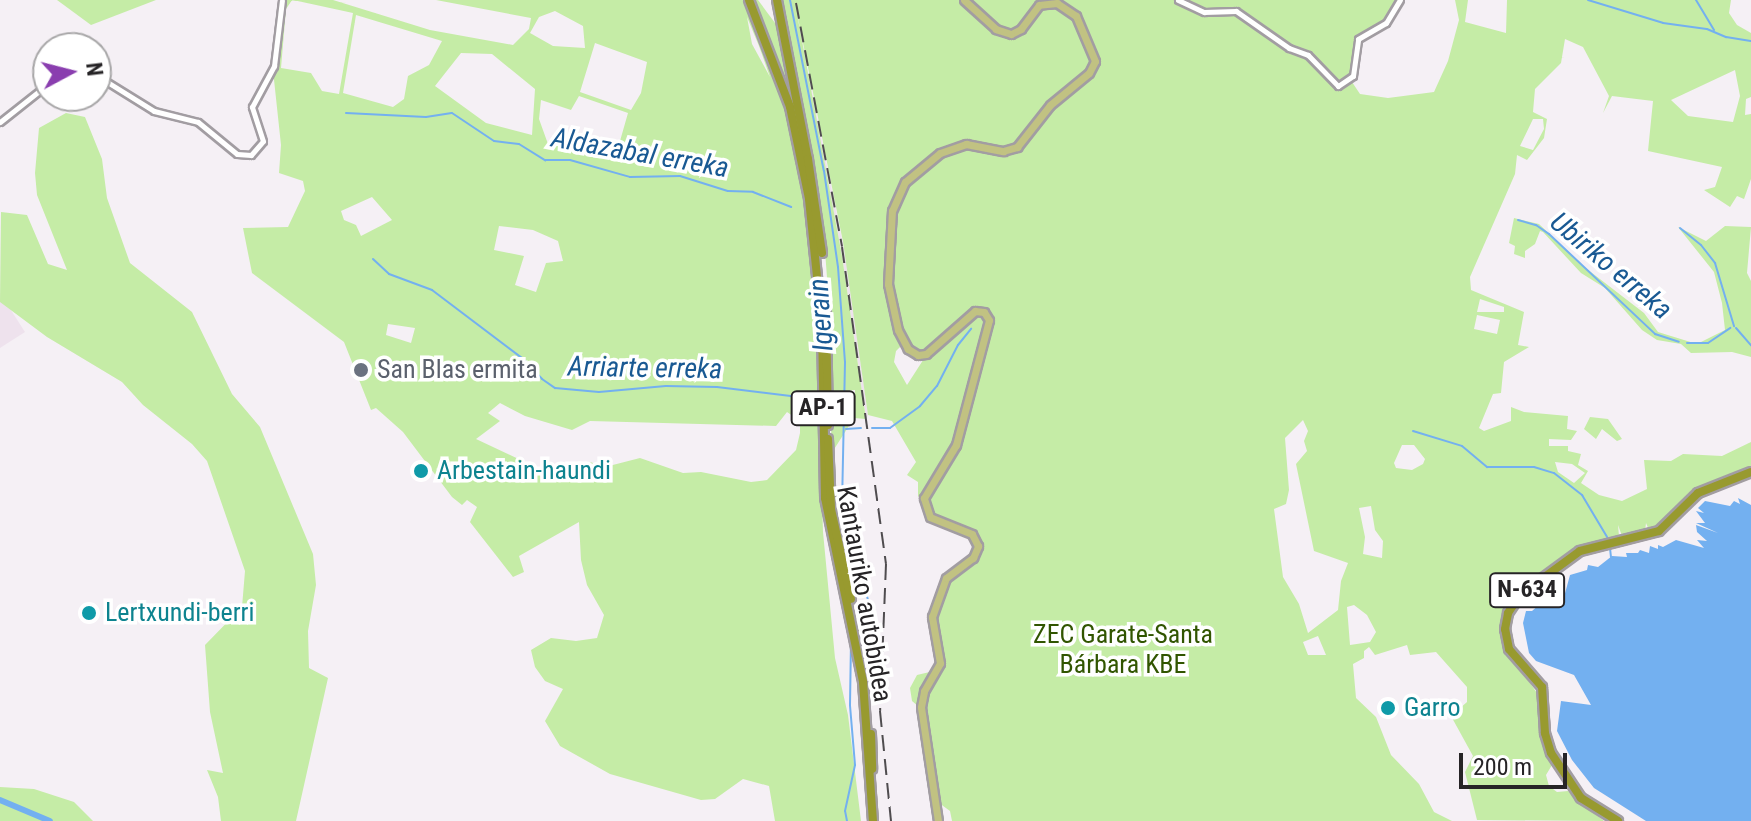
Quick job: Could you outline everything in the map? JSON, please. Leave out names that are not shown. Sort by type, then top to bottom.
[{"type":"highway","name":"Kantauriko autobidea","points":[[749,0],[787,99],[809,199],[822,325],[825,498],[834,557],[859,660],[875,821]]},
{"type":"highway","name":"Kantauriko autobidea","points":[[777,0],[817,212],[827,320],[830,500],[865,659],[875,821]]},
{"type":"highway","name":"N-634","points":[[1618,821],[1581,798],[1551,753],[1545,733],[1542,687],[1506,643],[1508,611],[1520,595],[1581,550],[1659,531],[1698,493],[1751,472]]},
{"type":"main road","points":[[938,821],[921,707],[924,691],[940,663],[932,617],[940,586],[953,571],[973,558],[978,546],[972,534],[930,517],[924,498],[956,445],[989,321],[986,313],[975,311],[927,354],[919,356],[908,350],[898,331],[888,287],[892,213],[905,182],[938,154],[964,144],[1002,151],[1016,148],[1050,105],[1087,75],[1095,62],[1075,15],[1057,2],[1040,4],[1021,29],[1009,34],[993,27],[964,0]]},
{"type":"street","points":[[112,85],[154,111],[198,122],[237,154],[251,155],[263,141],[252,107],[274,66],[282,0]]},
{"type":"street","points":[[1178,0],[1204,12],[1236,11],[1289,48],[1308,55],[1330,81],[1340,86],[1354,74],[1358,39],[1386,23],[1400,0]]},
{"type":"street","points":[[0,122],[32,97]]},
{"type":"shaded area","points":[[794,2],[847,265],[868,415],[866,419],[842,256]]},
{"type":"shaded area","points":[[0,293],[25,332],[0,348]]},
{"type":"green space","points":[[57,0],[156,0],[91,25]]},
{"type":"green space","points":[[279,0],[292,0],[286,9],[281,68],[311,73],[322,91],[339,94],[353,13],[293,0],[333,0],[430,30],[513,45],[529,29],[531,18],[436,0],[746,0],[789,118],[805,194],[816,301],[823,532],[835,658],[848,715],[861,821],[775,821],[769,786],[743,779],[715,799],[701,800],[610,774],[560,746],[545,721],[563,689],[545,681],[535,667],[531,650],[551,638],[576,641],[597,638],[604,615],[587,585],[581,560],[579,522],[519,556],[524,572],[513,577],[470,522],[477,507],[467,500],[462,505],[452,497],[403,432],[376,408],[371,410],[344,342],[252,273],[243,228],[288,227],[305,191],[303,181],[279,173],[281,145],[272,61]],"holes":[[[555,11],[583,26],[585,48],[553,46],[530,33],[539,17]],[[356,15],[442,41],[429,65],[408,76],[404,99],[393,107],[343,93]],[[747,17],[759,46],[770,77],[752,44]],[[595,43],[647,62],[641,93],[631,110],[580,92]],[[461,53],[492,54],[535,89],[532,135],[486,123],[435,86]],[[579,96],[628,113],[616,155],[548,144],[539,119],[541,100],[571,110]],[[372,197],[392,220],[361,236],[356,225],[344,220],[341,211]],[[499,226],[533,230],[558,241],[563,261],[546,263],[536,292],[515,285],[524,256],[494,250]],[[388,324],[415,328],[411,343],[386,335]],[[500,403],[525,416],[572,430],[590,421],[776,426],[787,412],[800,421],[796,450],[767,480],[751,482],[701,472],[683,473],[640,458],[605,467],[590,462],[546,472],[476,439],[500,421],[488,413]]]},
{"type":"green space","points":[[752,0],[758,0],[778,27],[795,115]]},
{"type":"green space","name":"ZEC Garate-Santa Bárbara KBE","points":[[780,0],[1402,0],[1388,23],[1361,39],[1359,67],[1352,82],[1360,94],[1388,98],[1434,92],[1448,61],[1459,20],[1455,0],[1468,0],[1465,22],[1506,33],[1507,0],[1731,0],[1729,13],[1737,25],[1751,33],[1751,97],[1746,99],[1745,115],[1751,114],[1751,179],[1744,199],[1737,196],[1730,207],[1704,190],[1715,187],[1722,167],[1648,151],[1653,101],[1612,96],[1603,113],[1609,96],[1583,47],[1565,39],[1561,63],[1535,89],[1533,112],[1547,119],[1544,138],[1527,160],[1517,155],[1515,174],[1470,277],[1471,290],[1524,312],[1518,345],[1529,347],[1504,362],[1501,393],[1493,394],[1479,428],[1484,431],[1511,421],[1511,407],[1524,412],[1568,416],[1567,429],[1577,431],[1571,440],[1549,439],[1549,446],[1568,446],[1568,451],[1581,454],[1578,465],[1588,471],[1581,483],[1599,495],[1622,501],[1647,489],[1644,460],[1671,461],[1683,454],[1722,456],[1751,442],[1751,469],[1697,490],[1659,527],[1649,530],[1646,523],[1645,531],[1622,536],[1618,525],[1619,536],[1578,547],[1514,597],[1504,611],[1501,630],[1504,645],[1539,696],[1541,742],[1552,765],[1546,775],[1549,786],[1557,792],[1568,791],[1604,821],[1477,820],[1465,772],[1473,756],[1451,716],[1467,702],[1467,687],[1436,652],[1410,655],[1407,645],[1375,655],[1369,647],[1364,651],[1364,658],[1353,664],[1356,698],[1376,717],[1391,755],[1419,784],[1434,812],[1452,821],[952,821],[950,811],[935,800],[925,712],[912,701],[910,688],[917,675],[938,670],[934,614],[948,580],[973,562],[973,550],[970,538],[931,515],[925,489],[918,497],[918,482],[907,475],[916,462],[892,421],[868,415],[843,242],[795,3],[842,256],[866,419],[854,418],[831,454],[832,345],[824,237],[811,153]],"holes":[[[1735,70],[1740,96],[1733,122],[1688,116],[1671,100]],[[1533,119],[1543,119],[1544,129],[1533,150],[1520,146]],[[1480,299],[1504,307],[1504,312],[1477,312]],[[1477,315],[1500,320],[1497,334],[1474,329]],[[903,344],[927,354],[907,385],[894,362],[896,351]],[[855,390],[854,417],[846,416],[847,391]],[[1303,420],[1308,431],[1304,441],[1307,451],[1296,464],[1314,551],[1348,563],[1341,581],[1338,610],[1308,633],[1299,604],[1283,577],[1274,509],[1286,504],[1289,490],[1285,438]],[[1402,445],[1414,445],[1425,459],[1423,464],[1412,470],[1396,468],[1394,463]],[[1555,462],[1572,464],[1585,473],[1574,483],[1558,472]],[[1371,506],[1375,530],[1383,541],[1382,558],[1363,554],[1365,537],[1359,508]],[[1354,605],[1367,615],[1376,632],[1370,642],[1350,645],[1347,607]],[[1318,636],[1326,655],[1308,655],[1303,642]]]},
{"type":"green space","points":[[66,113],[85,117],[102,159],[107,198],[130,263],[192,312],[232,394],[260,427],[313,554],[316,585],[308,631],[309,668],[328,678],[296,821],[221,821],[218,797],[207,770],[223,773],[210,712],[205,645],[242,607],[245,571],[207,461],[192,444],[143,405],[122,382],[47,337],[0,302],[1,212],[27,215],[48,264],[67,270],[37,195],[35,173],[39,128]]},
{"type":"green space","points":[[1514,218],[1539,224],[1583,266],[1644,313],[1658,332],[1697,344],[1725,330],[1722,303],[1714,272],[1678,227],[1706,241],[1725,226],[1751,227],[1747,273],[1751,281],[1751,357],[1732,352],[1691,353],[1681,344],[1657,340],[1642,330],[1605,288],[1581,273],[1543,232],[1540,231],[1535,244],[1525,251],[1525,258],[1514,254],[1515,246],[1509,243]]},
{"type":"green space","points":[[1590,417],[1608,419],[1622,439],[1617,441],[1602,429],[1596,439],[1584,429]]},
{"type":"green space","points":[[0,787],[34,789],[74,802],[93,821],[0,821]]},
{"type":"water","points":[[1738,498],[1751,505],[1751,821],[1646,821],[1594,788],[1572,760],[1557,731],[1561,701],[1591,705],[1574,675],[1536,661],[1529,653],[1523,623],[1526,611],[1532,611],[1548,597],[1564,597],[1570,575],[1587,570],[1588,565],[1598,567],[1612,556],[1627,557],[1626,553],[1638,553],[1640,550],[1649,553],[1650,546],[1658,549],[1658,545],[1663,547],[1676,540],[1704,548],[1697,540],[1707,541],[1697,532],[1696,525],[1718,533],[1696,523],[1705,523],[1696,511],[1704,513],[1698,508],[1705,501],[1730,506],[1734,501],[1740,504]]},
{"type":"waterway","name":"Igerain","points":[[790,0],[824,171],[838,267],[845,362],[842,503],[847,519],[862,539],[863,550],[857,561],[868,600],[869,624]]},
{"type":"waterway","points":[[1588,0],[1663,23],[1707,29],[1726,37],[1751,41]]},
{"type":"waterway","points":[[1696,0],[1714,30]]},
{"type":"waterway","name":"Aldazabal erreka","points":[[346,113],[426,117],[452,113],[494,141],[519,144],[545,160],[570,160],[630,177],[680,176],[728,191],[753,192],[791,207]]},
{"type":"waterway","name":"Ubiriko erreka","points":[[1518,220],[1536,225],[1549,234],[1655,334],[1679,342]]},
{"type":"waterway","name":"Ubiriko erreka","points":[[1680,228],[1701,245],[1715,263],[1734,326]]},
{"type":"waterway","name":"Arriarte erreka","points":[[373,259],[389,274],[432,290],[522,358],[555,388],[599,392],[666,386],[717,387],[815,399]]},
{"type":"waterway","name":"Ubiriko erreka","points":[[1687,343],[1708,343],[1730,328]]},
{"type":"waterway","name":"Ubiriko erreka","points":[[1736,328],[1751,345]]},
{"type":"waterway","points":[[872,428],[890,428],[920,406],[937,386],[958,345],[971,329]]},
{"type":"waterway","points":[[846,429],[861,428]]},
{"type":"waterway","points":[[1413,431],[1462,446],[1487,467],[1534,467],[1554,473],[1582,495],[1607,537]]},
{"type":"waterway","points":[[1610,548],[1611,557]]},
{"type":"waterway","name":"Igerain","points":[[847,821],[845,811],[855,765],[850,705],[851,642]]},
{"type":"waterway","points":[[0,800],[50,821]]},
{"type":"railway","points":[[796,3],[842,247],[886,564],[880,711],[891,821]]},
{"type":"place","name":"San Blas ermita","points":[[361,370]]},
{"type":"place","name":"Arbestain-haundi","points":[[421,471]]},
{"type":"place","name":"Lertxundi-berri","points":[[89,613]]},
{"type":"place","name":"Garro","points":[[1388,708]]}]
